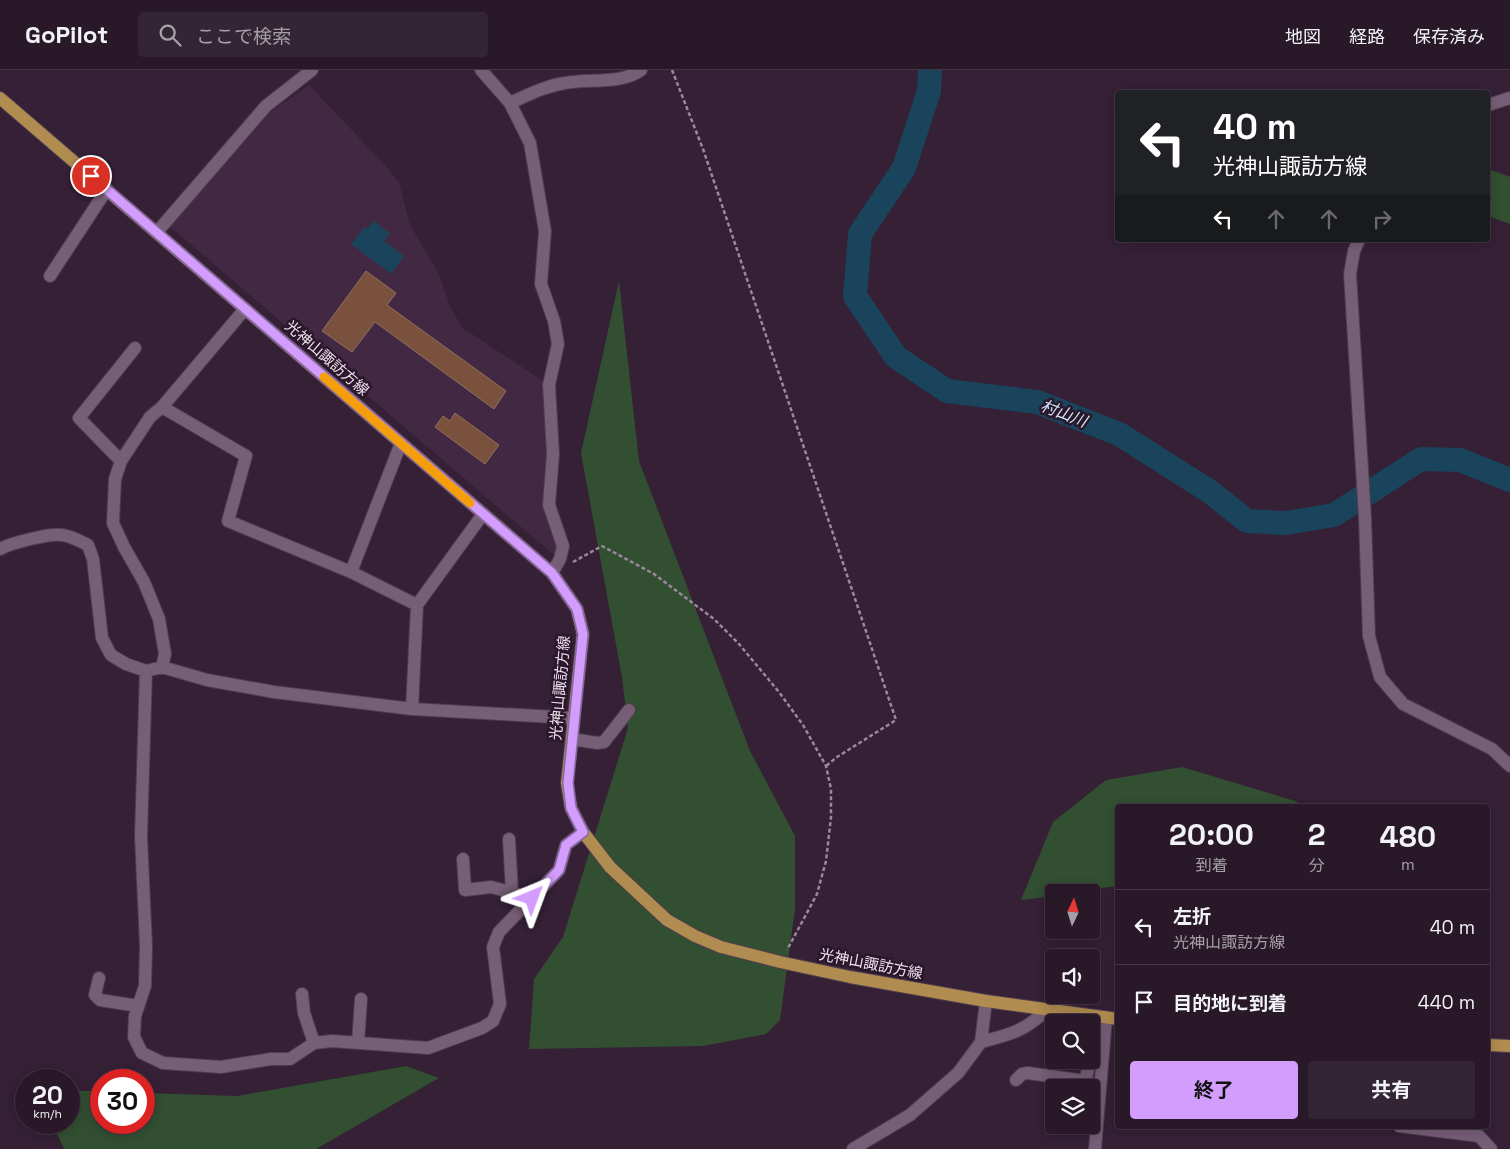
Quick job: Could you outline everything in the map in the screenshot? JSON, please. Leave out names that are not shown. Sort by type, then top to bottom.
[{"type":"main road","name":"光神山諏訪方線","points":[[0,98],[552,573],[577,609],[583,634],[573,718],[568,783],[571,808],[583,832],[610,867],[667,920],[695,936],[721,947],[780,962],[850,977],[986,1001],[1106,1018]]},
{"type":"main road","points":[[1490,1045],[1510,1046]]},
{"type":"street","points":[[157,232],[266,106],[312,70]]},
{"type":"street","points":[[481,70],[510,104],[530,143],[545,231],[541,284],[554,320],[558,344],[549,385],[553,454],[549,505],[563,546],[560,559],[552,573]]},
{"type":"street","points":[[510,104],[550,86],[567,82],[612,79],[641,70]]},
{"type":"street","points":[[1490,104],[1510,98]]},
{"type":"street","points":[[50,276],[107,189]]},
{"type":"street","points":[[1358,242],[1354,251],[1350,274],[1365,518],[1369,636],[1380,677],[1403,704],[1492,749],[1510,766]]},
{"type":"street","points":[[162,667],[165,654],[159,619],[144,582],[113,523],[115,479],[121,461],[150,417],[162,407],[245,309]]},
{"type":"street","points":[[121,461],[79,418],[135,348]]},
{"type":"street","points":[[162,407],[246,456],[228,520],[350,572],[417,605]]},
{"type":"street","points":[[350,572],[401,443]]},
{"type":"street","points":[[412,709],[417,605],[483,514]]},
{"type":"street","points":[[0,549],[31,539],[60,535],[88,545],[93,559],[102,638],[111,655],[126,664],[146,671],[162,667],[207,680],[274,692],[412,709],[573,718]]},
{"type":"street","points":[[146,671],[141,836],[146,946],[145,986],[135,1016],[134,1037],[142,1053],[163,1064],[221,1067],[271,1059],[290,1059],[314,1043],[332,1041],[428,1048],[482,1028],[493,1021],[500,1004],[493,947],[499,932],[559,870],[566,845],[583,832]]},
{"type":"street","points":[[572,739],[597,743],[604,742],[629,710]]},
{"type":"street","points":[[509,839],[512,893]]},
{"type":"street","points":[[463,859],[465,890],[491,887],[532,898]]},
{"type":"street","points":[[99,978],[95,995],[100,1000],[138,1006]]},
{"type":"street","points":[[302,994],[304,1013],[314,1043]]},
{"type":"street","points":[[358,1043],[361,999]]},
{"type":"street","points":[[853,1149],[910,1115],[958,1073],[981,1042],[986,1001]]},
{"type":"street","points":[[981,1042],[1011,1034],[1032,1024],[1047,1010]]},
{"type":"street","points":[[1095,1149],[1106,1018]]},
{"type":"street","points":[[1016,1080],[1022,1074],[1028,1073],[1059,1079]]},
{"type":"street","points":[[1423,1129],[1478,1136],[1491,1149]]},
{"type":"path","points":[[672,70],[706,158],[896,720],[826,766]]},
{"type":"path","points":[[552,573],[602,546],[654,574],[714,619],[739,644],[779,692],[803,725],[826,766],[831,789],[831,818],[826,861],[817,894],[780,962]]},
{"type":"shaded area","points":[[309,85],[399,182],[410,225],[439,274],[451,309],[463,328],[546,383],[558,540],[558,552],[554,555],[168,225],[265,116]]},
{"type":"green space","points":[[1490,170],[1510,177],[1510,224],[1490,217]]},
{"type":"green space","points":[[619,281],[639,461],[750,751],[795,836],[795,909],[780,1020],[766,1034],[703,1046],[529,1049],[534,979],[563,937],[628,728],[622,677],[581,453]]},
{"type":"green space","points":[[1182,767],[1300,804],[1115,804],[1115,886],[1100,888],[1100,884],[1045,884],[1045,897],[1021,900],[1053,822],[1106,780]]},
{"type":"green space","points":[[406,1066],[439,1078],[316,1149],[64,1149],[57,1134],[80,1134],[80,1091],[90,1091],[90,1134],[155,1134],[155,1093],[237,1096]]},
{"type":"water","points":[[373,221],[390,233],[384,241],[404,256],[391,274],[351,244],[364,227],[367,229]]},
{"type":"building","points":[[366,271],[396,293],[387,305],[506,391],[494,409],[375,322],[352,352],[322,331]]},
{"type":"building","points":[[455,413],[499,445],[485,464],[435,427],[443,416],[450,421]]},
{"type":"waterway","name":"村山川","points":[[930,70],[929,91],[904,168],[860,234],[855,296],[896,357],[947,391],[1037,402],[1119,434],[1209,491],[1247,521],[1286,523],[1334,515],[1421,459],[1460,460],[1510,480]]},
{"type":"slow traffic","points":[[324,377],[470,503]]},
{"type":"route","points":[[91,176],[552,573],[577,609],[583,634],[573,718],[568,783],[571,808],[583,832],[566,845],[559,870],[532,898]]}]
